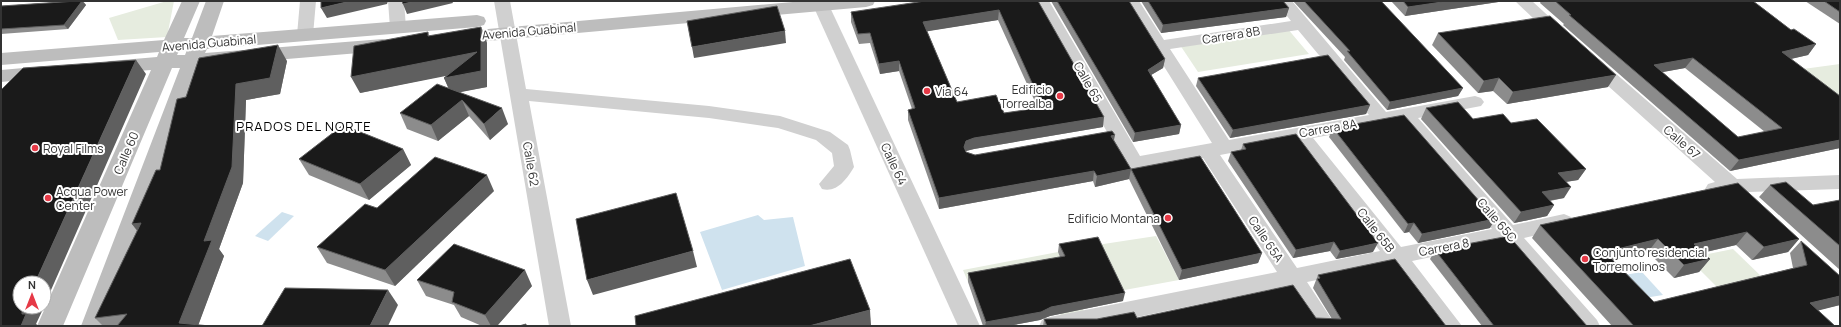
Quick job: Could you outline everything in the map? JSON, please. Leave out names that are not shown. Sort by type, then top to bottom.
[{"type":"main road","name":"Calle 60","points":[[50,326],[191,1]]},
{"type":"main road","points":[[94,326],[215,1]]},
{"type":"main road","name":"Avenida Guabinal","points":[[196,52],[305,35],[703,1]]},
{"type":"main road","name":"Avenida Guabinal","points":[[1,59],[196,52],[505,17],[866,1]]},
{"type":"main road","name":"Avenida Guabinal","points":[[1,76],[168,54]]},
{"type":"street","points":[[305,35],[308,1]]},
{"type":"street","points":[[396,1],[398,28]]},
{"type":"street","name":"Calle 65","points":[[1041,1],[1134,164]]},
{"type":"street","name":"Calle 65A","points":[[1131,1],[1160,46],[1190,80],[1216,149],[1291,277],[1325,326]]},
{"type":"street","points":[[1283,1],[1302,24],[1322,58],[1382,119]]},
{"type":"street","name":"Calle 67","points":[[1522,1],[1749,201]]},
{"type":"street","name":"Calle 64","points":[[820,3],[969,326]]},
{"type":"street","name":"Calle 62","points":[[505,17],[560,326]]},
{"type":"street","name":"Carrera 8B","points":[[1160,46],[1302,24]]},
{"type":"street","points":[[11,93],[31,73]]},
{"type":"street","points":[[518,94],[709,112],[780,122],[823,136],[841,150],[844,167],[829,184]]},
{"type":"street","name":"Carrera 8A","points":[[1134,164],[1405,115],[1470,96]]},
{"type":"street","name":"Calle 65C","points":[[1405,115],[1589,326]]},
{"type":"street","points":[[1099,135],[1117,132]]},
{"type":"street","name":"Calle 65B","points":[[1300,134],[1451,326]]},
{"type":"street","points":[[1693,194],[1732,186],[1840,182]]},
{"type":"street","name":"Carrera 8","points":[[1050,326],[1586,218]]},
{"type":"shaded area","points":[[167,1],[174,1],[167,37],[118,40],[109,18]]},
{"type":"shaded area","points":[[1287,28],[1309,54],[1198,72],[1180,45]]},
{"type":"shaded area","points":[[1840,64],[1840,98],[1803,69]]},
{"type":"shaded area","points":[[1156,236],[1179,280],[1119,291],[1097,245]]},
{"type":"shaded area","points":[[1733,249],[1764,279],[1718,288],[1688,258]]},
{"type":"shaded area","points":[[1058,252],[1084,311],[1061,316],[1041,268],[968,282],[963,270]]},
{"type":"water","points":[[282,212],[294,216],[268,241],[255,236]]},
{"type":"water","points":[[758,215],[764,220],[793,217],[805,266],[722,290],[700,232]]},
{"type":"water","points":[[1642,272],[1663,295],[1638,299],[1618,276]]},
{"type":"building","points":[[82,1],[64,25],[1,29],[1,6]]},
{"type":"building","points":[[321,1],[351,1],[321,8]]},
{"type":"building","points":[[402,1],[416,1],[403,4]]},
{"type":"building","points":[[925,1],[1038,1],[1104,117],[974,138],[966,141],[964,147],[966,152],[975,155],[1112,131],[1115,135],[1111,136],[1131,169],[1097,176],[1094,171],[939,198],[908,110],[915,108],[899,61],[879,64],[870,33],[858,34],[851,12]],"holes":[[[999,10],[1042,105],[1025,110],[1004,113],[996,95],[957,102],[923,22]]]},
{"type":"building","points":[[1057,1],[1129,1],[1165,59],[1148,70],[1181,125],[1135,133]]},
{"type":"building","points":[[1148,1],[1283,1],[1289,8],[1163,25]]},
{"type":"building","points":[[1304,1],[1381,1],[1463,88],[1390,102],[1347,51],[1350,51]]},
{"type":"building","points":[[1403,1],[1449,1],[1408,7]]},
{"type":"building","points":[[1555,1],[1753,1],[1791,30],[1794,29],[1816,44],[1782,52],[1840,96],[1840,140],[1739,160],[1569,15],[1571,15]],"holes":[[[1693,58],[1782,128],[1738,137],[1654,65]]]},
{"type":"building","points":[[1824,1],[1840,1],[1840,12]]},
{"type":"building","points":[[777,6],[785,31],[692,47],[687,21]]},
{"type":"building","points":[[1550,16],[1616,75],[1513,92],[1499,78],[1484,81],[1438,33]]},
{"type":"building","points":[[481,27],[481,71],[444,78],[477,52],[351,77],[354,46],[428,32],[428,36]]},
{"type":"building","points":[[278,45],[270,78],[236,84],[232,167],[204,241],[212,240],[179,323],[210,326],[117,326],[127,314],[95,318],[141,223],[132,224],[156,170],[160,170],[177,99],[186,97],[199,58]]},
{"type":"building","points":[[1328,55],[1370,105],[1233,130],[1198,78]]},
{"type":"building","name":"Acqua Power Center","points":[[136,60],[39,275],[12,275],[12,315],[26,315],[21,326],[1,326],[1,90],[23,68]]},
{"type":"building","points":[[437,84],[502,108],[484,124],[462,100],[431,125],[400,113]]},
{"type":"building","points":[[1458,102],[1473,119],[1503,114],[1511,123],[1537,119],[1586,169],[1558,173],[1571,187],[1542,192],[1554,205],[1521,212],[1426,108]]},
{"type":"building","points":[[1404,115],[1495,219],[1422,234],[1414,223],[1408,224],[1333,128]]},
{"type":"building","points":[[343,125],[403,149],[360,184],[299,159]]},
{"type":"building","points":[[1296,134],[1378,243],[1340,251],[1334,242],[1296,250],[1231,152],[1246,149],[1243,144]]},
{"type":"building","points":[[1200,156],[1262,253],[1182,270],[1131,169]]},
{"type":"building","points":[[435,157],[487,175],[385,270],[317,247],[365,204],[377,208]]},
{"type":"building","points":[[1786,182],[1813,205],[1840,200],[1840,246],[1770,185]]},
{"type":"building","name":"Conjunto residencial Torremolinos","points":[[1738,183],[1799,239],[1764,247],[1747,232],[1694,244],[1710,259],[1684,265],[1658,239],[1605,252],[1654,302],[1807,265],[1801,241],[1840,276],[1840,296],[1810,303],[1835,326],[1634,326],[1540,225]]},
{"type":"building","points":[[676,193],[693,251],[587,280],[576,219]]},
{"type":"building","points":[[1509,236],[1587,326],[1494,326],[1435,250]]},
{"type":"building","points":[[1098,237],[1125,293],[1051,307],[1041,312],[986,322],[968,273],[1065,256],[1059,244]]},
{"type":"building","points":[[454,244],[525,270],[485,315],[452,302],[454,292],[417,280]]},
{"type":"building","points":[[850,259],[870,310],[809,326],[636,326],[635,316]]},
{"type":"building","points":[[1395,259],[1446,326],[1047,326],[1044,319],[1097,319],[1134,312],[1137,318],[1293,285],[1316,318],[1341,319],[1317,279],[1320,278],[1318,275]]},
{"type":"building","points":[[285,288],[388,290],[370,326],[262,326]]},
{"type":"place","name":"Vía 64","points":[[927,91]]},
{"type":"place","name":"Edificio Torrealba","points":[[1060,96]]},
{"type":"place","name":"Royal Films","points":[[35,148]]},
{"type":"place","name":"Acqua Power Center","points":[[48,198]]},
{"type":"place","name":"Edificio Montana","points":[[1168,218]]},
{"type":"place","name":"Conjunto residencial Torremolinos","points":[[1585,259]]},
{"type":"district","name":"PRADOS DEL NORTE","points":[[304,126]]}]
